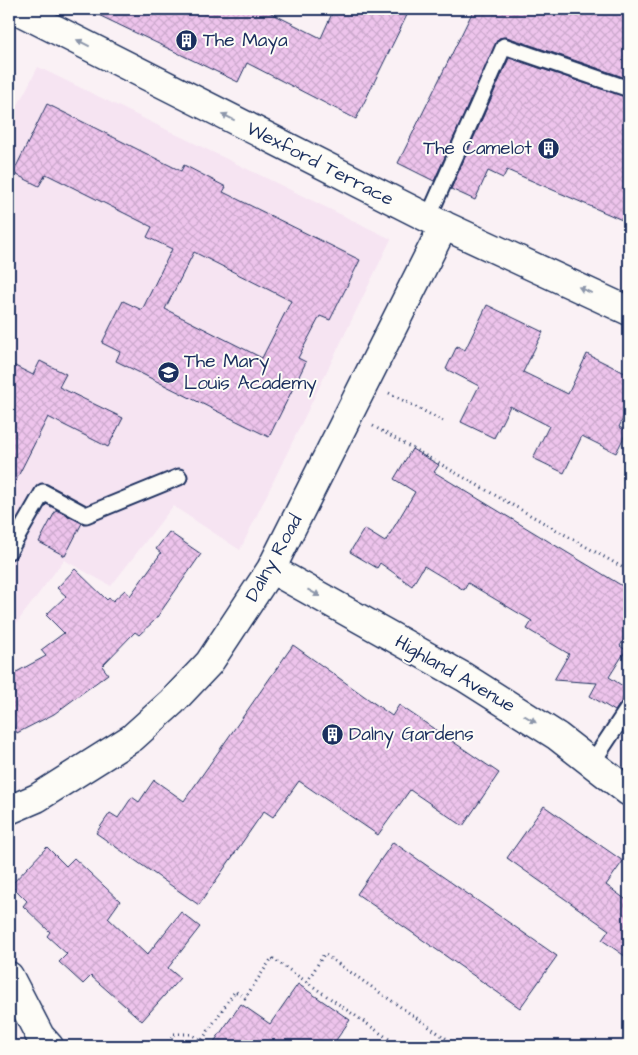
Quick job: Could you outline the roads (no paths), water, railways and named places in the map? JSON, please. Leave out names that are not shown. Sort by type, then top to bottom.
[{"type":"street","points":[[9,17],[14,9]]},
{"type":"street","name":"Wexford Terrace","points":[[14,9],[436,222],[629,311]]},
{"type":"street","name":"Dalny Road","points":[[9,810],[37,798],[132,738],[172,702],[210,663],[271,570],[436,222]]},
{"type":"street","name":"Highland Avenue","points":[[271,570],[464,677],[557,736],[629,792]]},
{"type":"street","points":[[9,976],[40,1036],[49,1046]]},
{"type":"lane","points":[[436,222],[504,46],[629,89]]},
{"type":"lane","points":[[9,551],[43,492],[86,515],[179,477]]},
{"type":"lane","points":[[592,763],[629,706]]},
{"type":"place","name":"The Maya","points":[[187,40]]},
{"type":"place","name":"The Camelot","points":[[548,148]]},
{"type":"place","name":"The Mary Louis Academy","points":[[168,372]]},
{"type":"place","name":"Dalny Gardens","points":[[333,734]]}]
